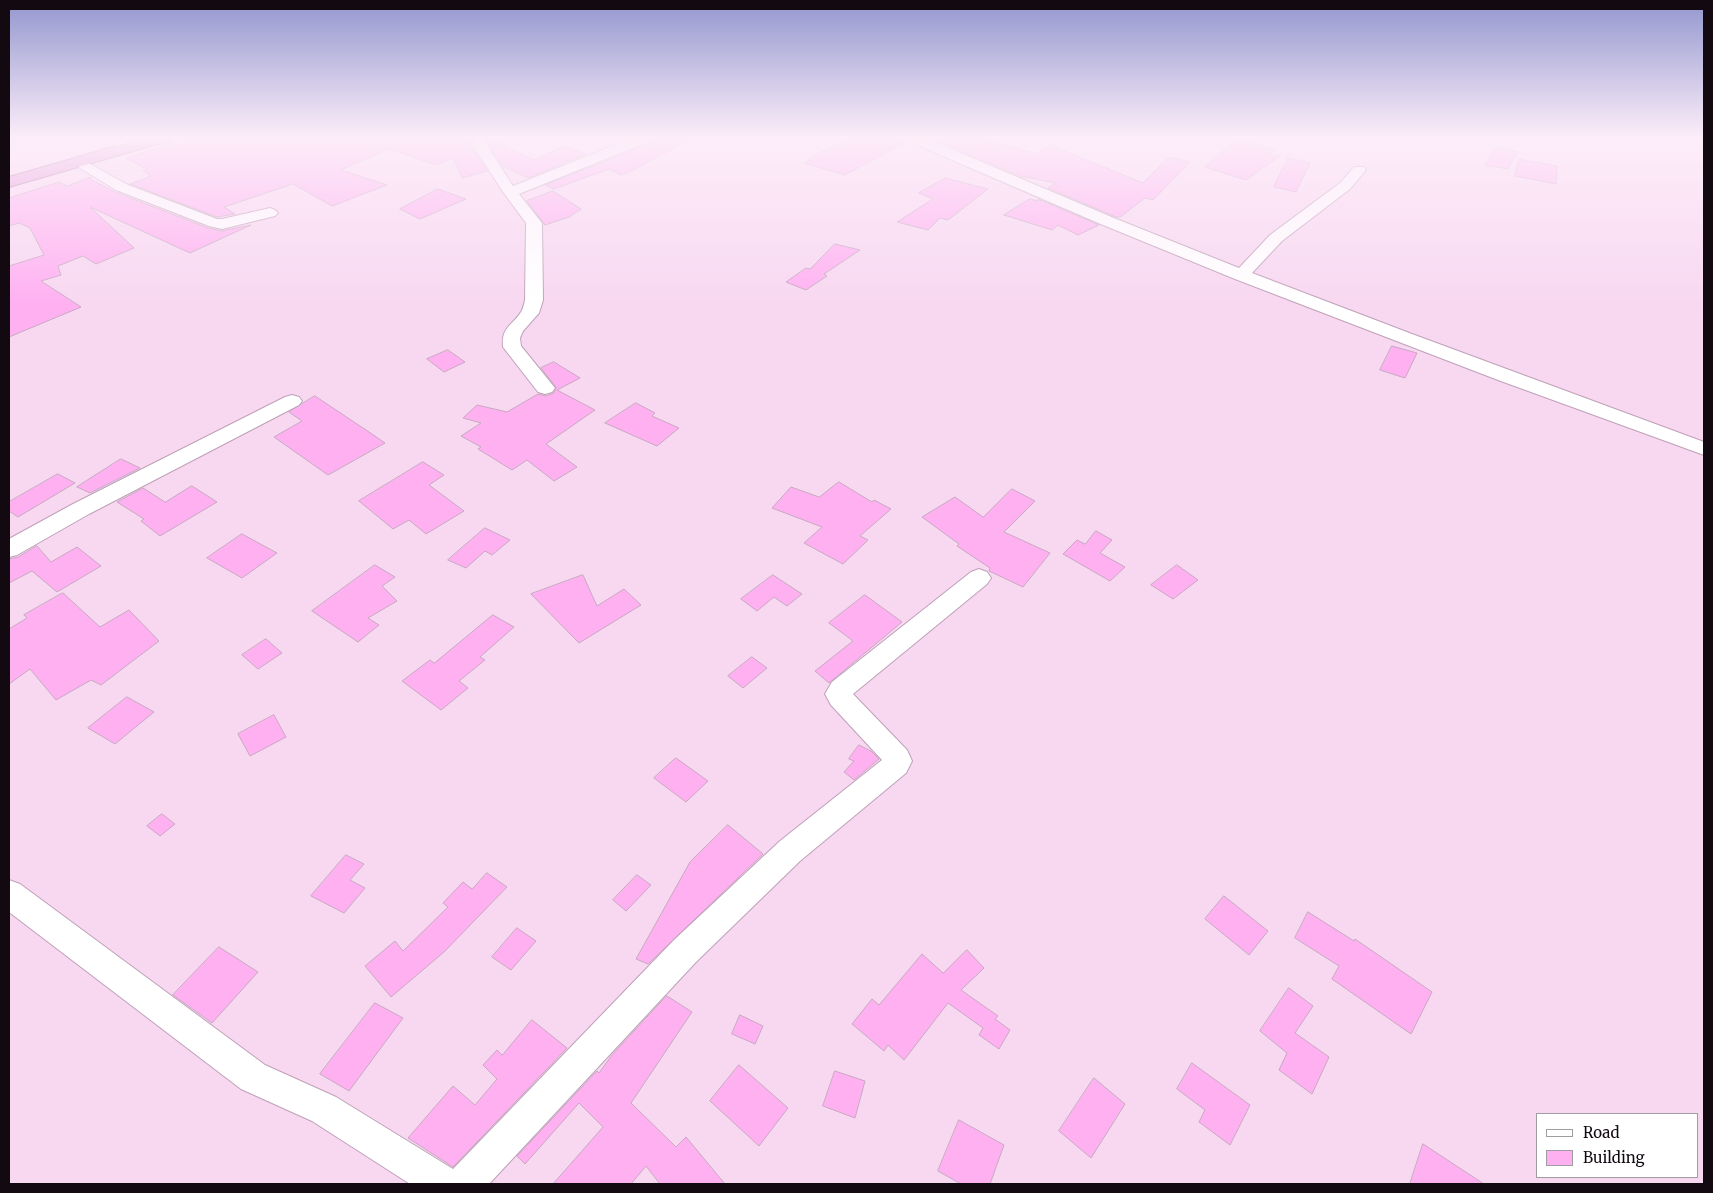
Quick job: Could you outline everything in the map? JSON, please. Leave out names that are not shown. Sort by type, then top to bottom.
[{"type":"street","points":[[138,194],[214,223],[222,224],[270,213]]},
{"type":"street","points":[[511,194],[534,222],[534,300],[530,313],[515,329],[511,338],[512,347],[545,388]]},
{"type":"street","points":[[1042,194],[1379,329],[1704,449]]},
{"type":"street","points":[[1241,275],[1276,238],[1335,194]]},
{"type":"street","points":[[9,549],[81,509],[292,401]]},
{"type":"street","points":[[464,1184],[685,952],[790,851],[896,765],[897,758],[838,694],[841,689],[979,578]]},
{"type":"street","points":[[9,894],[252,1078],[324,1109],[443,1184]]},
{"type":"building","points":[[23,194],[119,194],[208,228],[222,231],[251,225],[190,253],[90,207],[134,248],[96,264],[83,256],[58,266],[61,275],[41,281],[81,307],[9,337],[9,266],[44,255],[30,228],[19,223],[9,226],[9,198]]},
{"type":"building","points":[[156,194],[264,194],[224,207],[235,214],[217,217]]},
{"type":"building","points":[[310,194],[364,194],[332,206]]},
{"type":"building","points":[[429,194],[451,194],[466,199],[420,219],[400,209]]},
{"type":"building","points":[[546,194],[557,194],[581,209],[569,217],[545,225],[527,201]]},
{"type":"building","points":[[921,194],[982,194],[948,220],[940,218],[928,230],[897,222],[933,199]]},
{"type":"building","points":[[1061,194],[1159,194],[1153,200],[1145,198],[1120,217]]},
{"type":"building","points":[[1030,199],[1038,201],[1038,199],[1099,225],[1078,235],[1058,225],[1052,230],[1004,215]]},
{"type":"building","points":[[835,244],[860,250],[824,274],[827,276],[806,290],[786,282],[806,268],[810,269]]},
{"type":"building","points":[[1392,346],[1417,353],[1405,378],[1380,370]]},
{"type":"building","points":[[448,350],[465,362],[444,372],[427,359]]},
{"type":"building","points":[[554,362],[580,378],[557,390],[595,410],[546,444],[577,467],[554,481],[527,460],[512,470],[478,449],[481,447],[461,436],[481,423],[463,418],[477,405],[507,412],[538,394],[546,396],[554,393],[556,387],[541,368]]},
{"type":"building","points":[[315,396],[385,443],[328,475],[274,437],[302,421],[289,412]]},
{"type":"building","points":[[636,403],[655,413],[652,416],[679,428],[657,446],[605,423]]},
{"type":"building","points":[[121,459],[140,468],[90,493],[77,487]]},
{"type":"building","points":[[423,462],[444,475],[429,485],[464,511],[426,534],[409,520],[393,529],[359,501]]},
{"type":"building","points":[[58,474],[75,483],[18,517],[9,511],[9,502]]},
{"type":"building","points":[[839,482],[872,502],[874,500],[891,509],[860,536],[868,540],[843,564],[804,543],[822,527],[772,508],[791,487],[819,497]]},
{"type":"building","points":[[192,486],[217,502],[160,536],[141,521],[144,519],[117,502],[143,488],[165,502]]},
{"type":"building","points":[[1012,489],[1035,501],[1004,532],[1050,553],[1023,587],[989,571],[990,568],[957,546],[959,544],[922,517],[955,497],[983,517]]},
{"type":"building","points":[[485,528],[510,540],[492,555],[485,551],[466,568],[448,560]]},
{"type":"building","points":[[1096,531],[1112,540],[1100,553],[1125,567],[1110,581],[1063,554],[1077,540],[1085,544]]},
{"type":"building","points":[[242,534],[277,553],[242,578],[207,558]]},
{"type":"building","points":[[37,546],[51,562],[77,547],[101,566],[57,592],[32,571],[9,583],[9,559],[18,557]]},
{"type":"building","points":[[375,565],[395,577],[382,586],[397,601],[368,618],[379,625],[358,642],[312,611]]},
{"type":"building","points":[[1177,565],[1198,580],[1173,599],[1151,585]]},
{"type":"building","points":[[583,575],[597,606],[624,589],[641,605],[579,643],[531,594]]},
{"type":"building","points":[[773,575],[802,594],[787,606],[774,597],[757,611],[741,599]]},
{"type":"building","points":[[63,593],[100,627],[129,610],[159,641],[101,685],[91,680],[56,700],[30,669],[9,684],[9,629],[27,618],[24,615]]},
{"type":"building","points":[[865,595],[902,622],[829,683],[815,671],[853,641],[829,623]]},
{"type":"building","points":[[493,615],[514,627],[480,657],[485,660],[459,681],[468,688],[441,710],[402,681],[430,660],[434,663]]},
{"type":"building","points":[[266,639],[282,653],[258,669],[242,655]]},
{"type":"building","points":[[752,657],[767,668],[743,688],[728,676]]},
{"type":"building","points":[[127,697],[154,712],[115,744],[88,728]]},
{"type":"building","points":[[274,715],[286,737],[250,756],[238,734]]},
{"type":"building","points":[[859,745],[871,751],[879,759],[854,780],[844,772],[854,761],[849,759]]},
{"type":"building","points":[[676,758],[708,781],[686,802],[654,778]]},
{"type":"building","points":[[162,814],[175,824],[160,836],[147,826]]},
{"type":"building","points":[[728,825],[763,854],[648,964],[636,959],[690,862]]},
{"type":"building","points":[[346,855],[364,864],[350,880],[365,888],[344,913],[311,896]]},
{"type":"building","points":[[487,873],[507,887],[444,952],[391,997],[365,966],[395,941],[403,951],[448,907],[443,903],[463,882],[472,889]]},
{"type":"building","points":[[637,875],[651,885],[626,911],[613,900]]},
{"type":"building","points":[[1224,896],[1268,931],[1249,955],[1205,919]]},
{"type":"building","points":[[1308,912],[1354,941],[1355,939],[1432,992],[1411,1034],[1332,979],[1339,966],[1295,938]]},
{"type":"building","points":[[517,928],[536,941],[511,970],[492,957]]},
{"type":"building","points":[[219,947],[258,972],[212,1023],[173,995]]},
{"type":"building","points":[[967,950],[984,968],[961,990],[998,1016],[995,1019],[1010,1030],[999,1049],[979,1035],[983,1028],[948,1003],[904,1060],[888,1045],[884,1051],[852,1024],[872,999],[879,1005],[922,954],[943,973]]},
{"type":"building","points":[[1289,988],[1313,1006],[1295,1033],[1329,1057],[1312,1094],[1279,1070],[1287,1053],[1260,1031]]},
{"type":"building","points":[[667,996],[692,1012],[631,1103],[676,1147],[686,1137],[725,1184],[660,1184],[646,1166],[631,1184],[553,1184],[603,1127],[579,1103],[525,1164],[517,1156],[597,1071],[599,1073],[612,1055]]},
{"type":"building","points":[[375,1003],[403,1018],[349,1091],[320,1074]]},
{"type":"building","points":[[740,1015],[763,1026],[755,1044],[732,1034]]},
{"type":"building","points":[[532,1020],[567,1048],[453,1167],[408,1138],[453,1086],[475,1105],[497,1079],[483,1065],[497,1050],[502,1055]]},
{"type":"building","points":[[1192,1063],[1250,1105],[1230,1145],[1199,1122],[1205,1110],[1177,1089]]},
{"type":"building","points":[[739,1065],[788,1108],[759,1146],[710,1101]]},
{"type":"building","points":[[835,1071],[865,1081],[855,1118],[823,1106]]},
{"type":"building","points":[[1094,1078],[1125,1104],[1091,1158],[1059,1131]]},
{"type":"building","points":[[959,1120],[1004,1145],[990,1184],[961,1184],[938,1171]]},
{"type":"building","points":[[1423,1144],[1484,1184],[1410,1184]]}]
